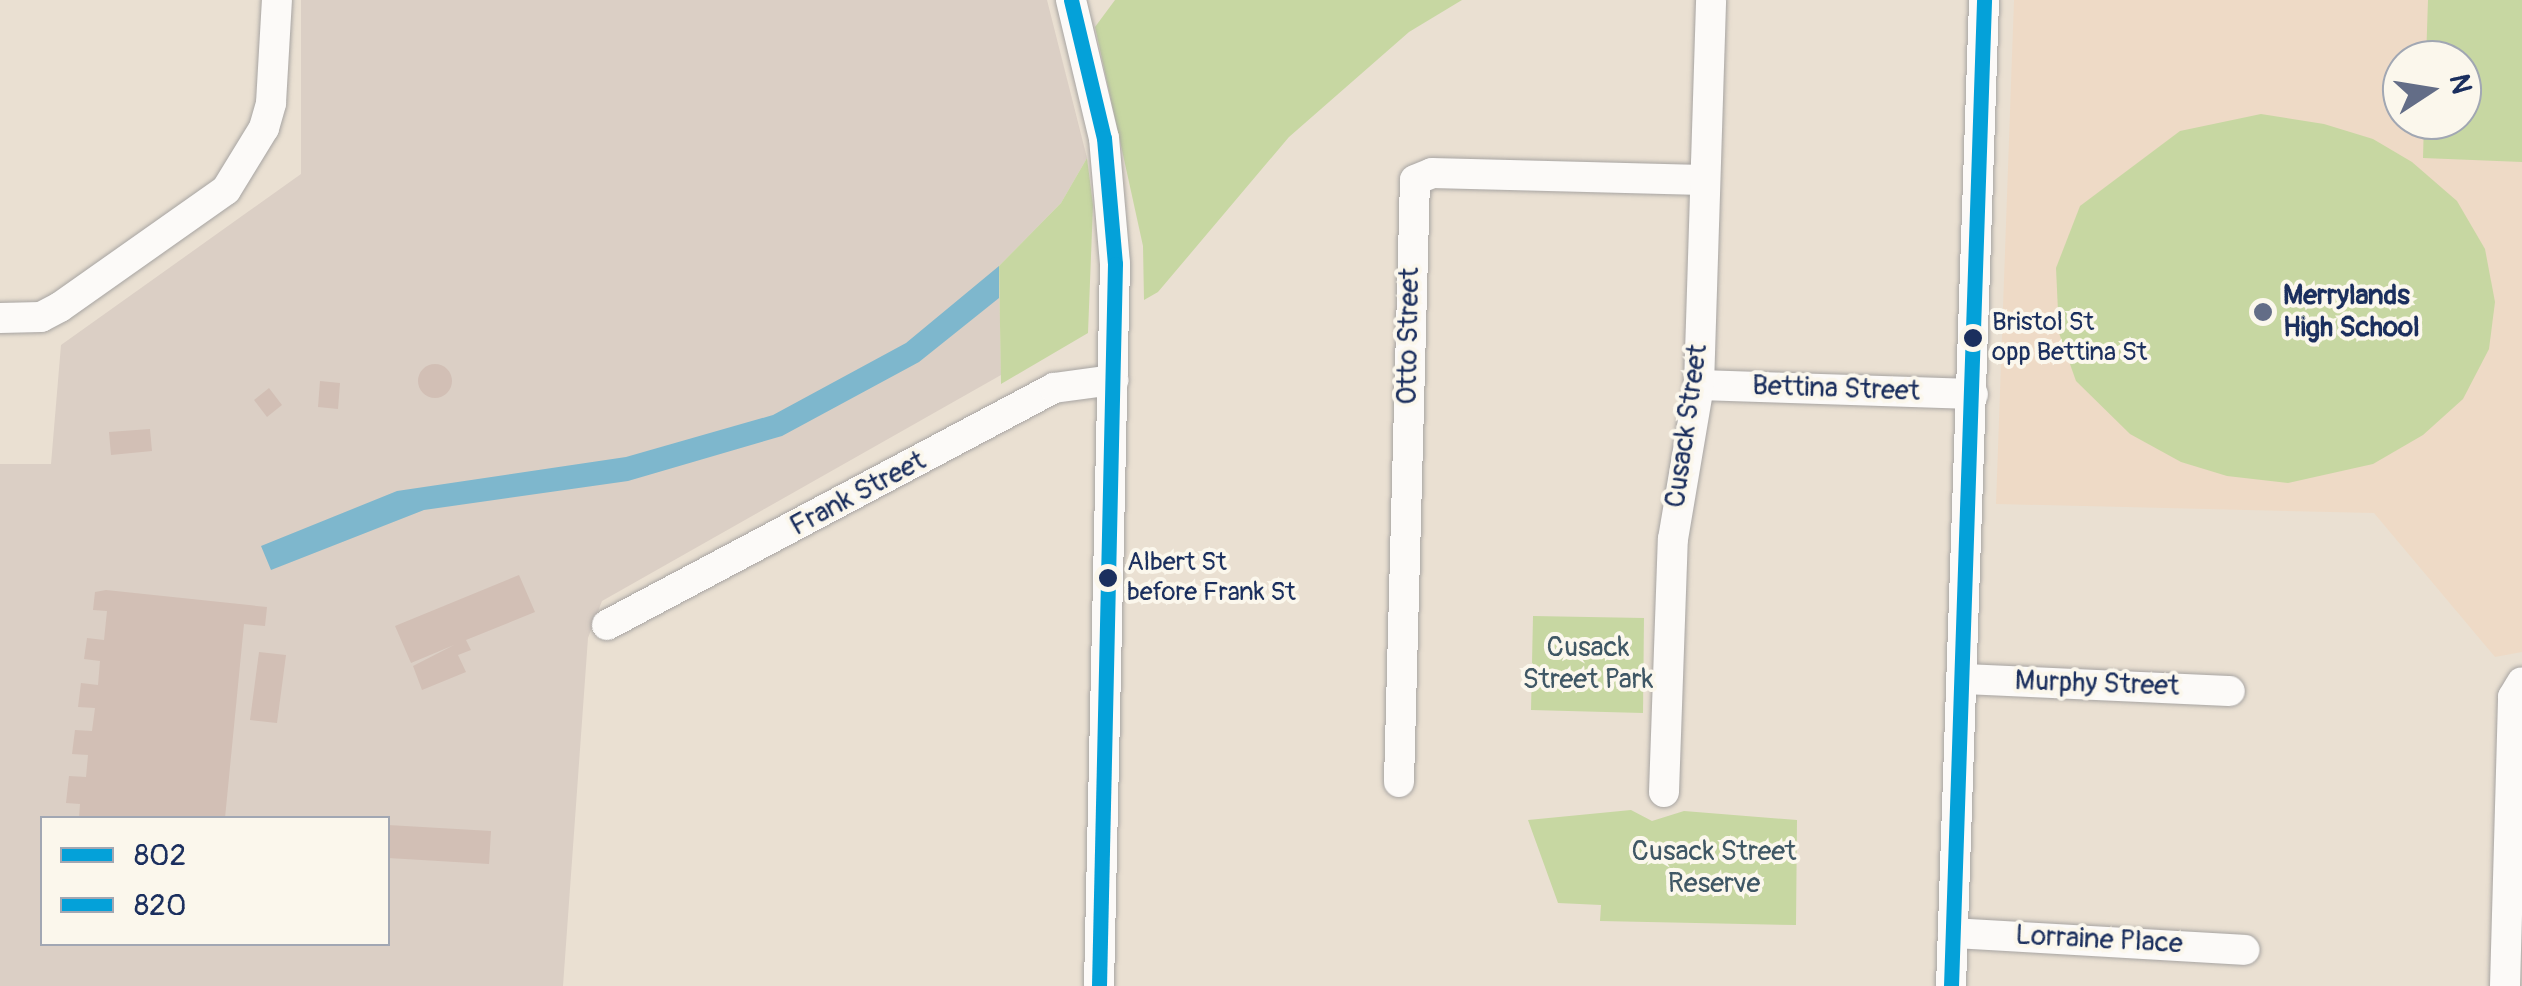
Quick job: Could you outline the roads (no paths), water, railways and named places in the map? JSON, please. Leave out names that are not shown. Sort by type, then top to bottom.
[{"type":"street","points":[[0,318],[41,317],[60,307],[226,190],[264,128],[271,103],[278,0]]},
{"type":"street","points":[[1071,0],[1104,138],[1112,191],[1113,380],[1098,986]]},
{"type":"street","name":"Cusack Street","points":[[1664,792],[1673,540],[1699,385],[1712,0]]},
{"type":"street","points":[[1951,986],[1984,0]]},
{"type":"street","name":"Otto Street","points":[[1399,782],[1415,180],[1432,173],[1703,180]]},
{"type":"street","name":"Frank Street","points":[[607,625],[1054,388],[1113,380]]},
{"type":"street","name":"Bettina Street","points":[[1699,385],[1973,394]]},
{"type":"street","name":"Murphy Street","points":[[1963,678],[2230,691]]},
{"type":"street","points":[[2505,986],[2513,698],[2522,682]]},
{"type":"street","name":"Lorraine Place","points":[[1952,933],[2245,950]]},
{"type":"water","points":[[999,266],[999,298],[919,362],[782,436],[628,481],[424,510],[271,570],[261,546],[397,491],[626,457],[773,415],[906,343]]},
{"type":"place","name":"Merrylands High School","points":[[2263,312]]},
{"type":"place","name":"Bristol St opp Bettina St","points":[[1973,338]]},
{"type":"place","name":"Albert St before Frank St","points":[[1108,578]]},
{"type":"park label","name":"Cusack Street Park","points":[[1588,664]]},
{"type":"park label","name":"Cusack Street Reserve","points":[[1714,868]]}]
